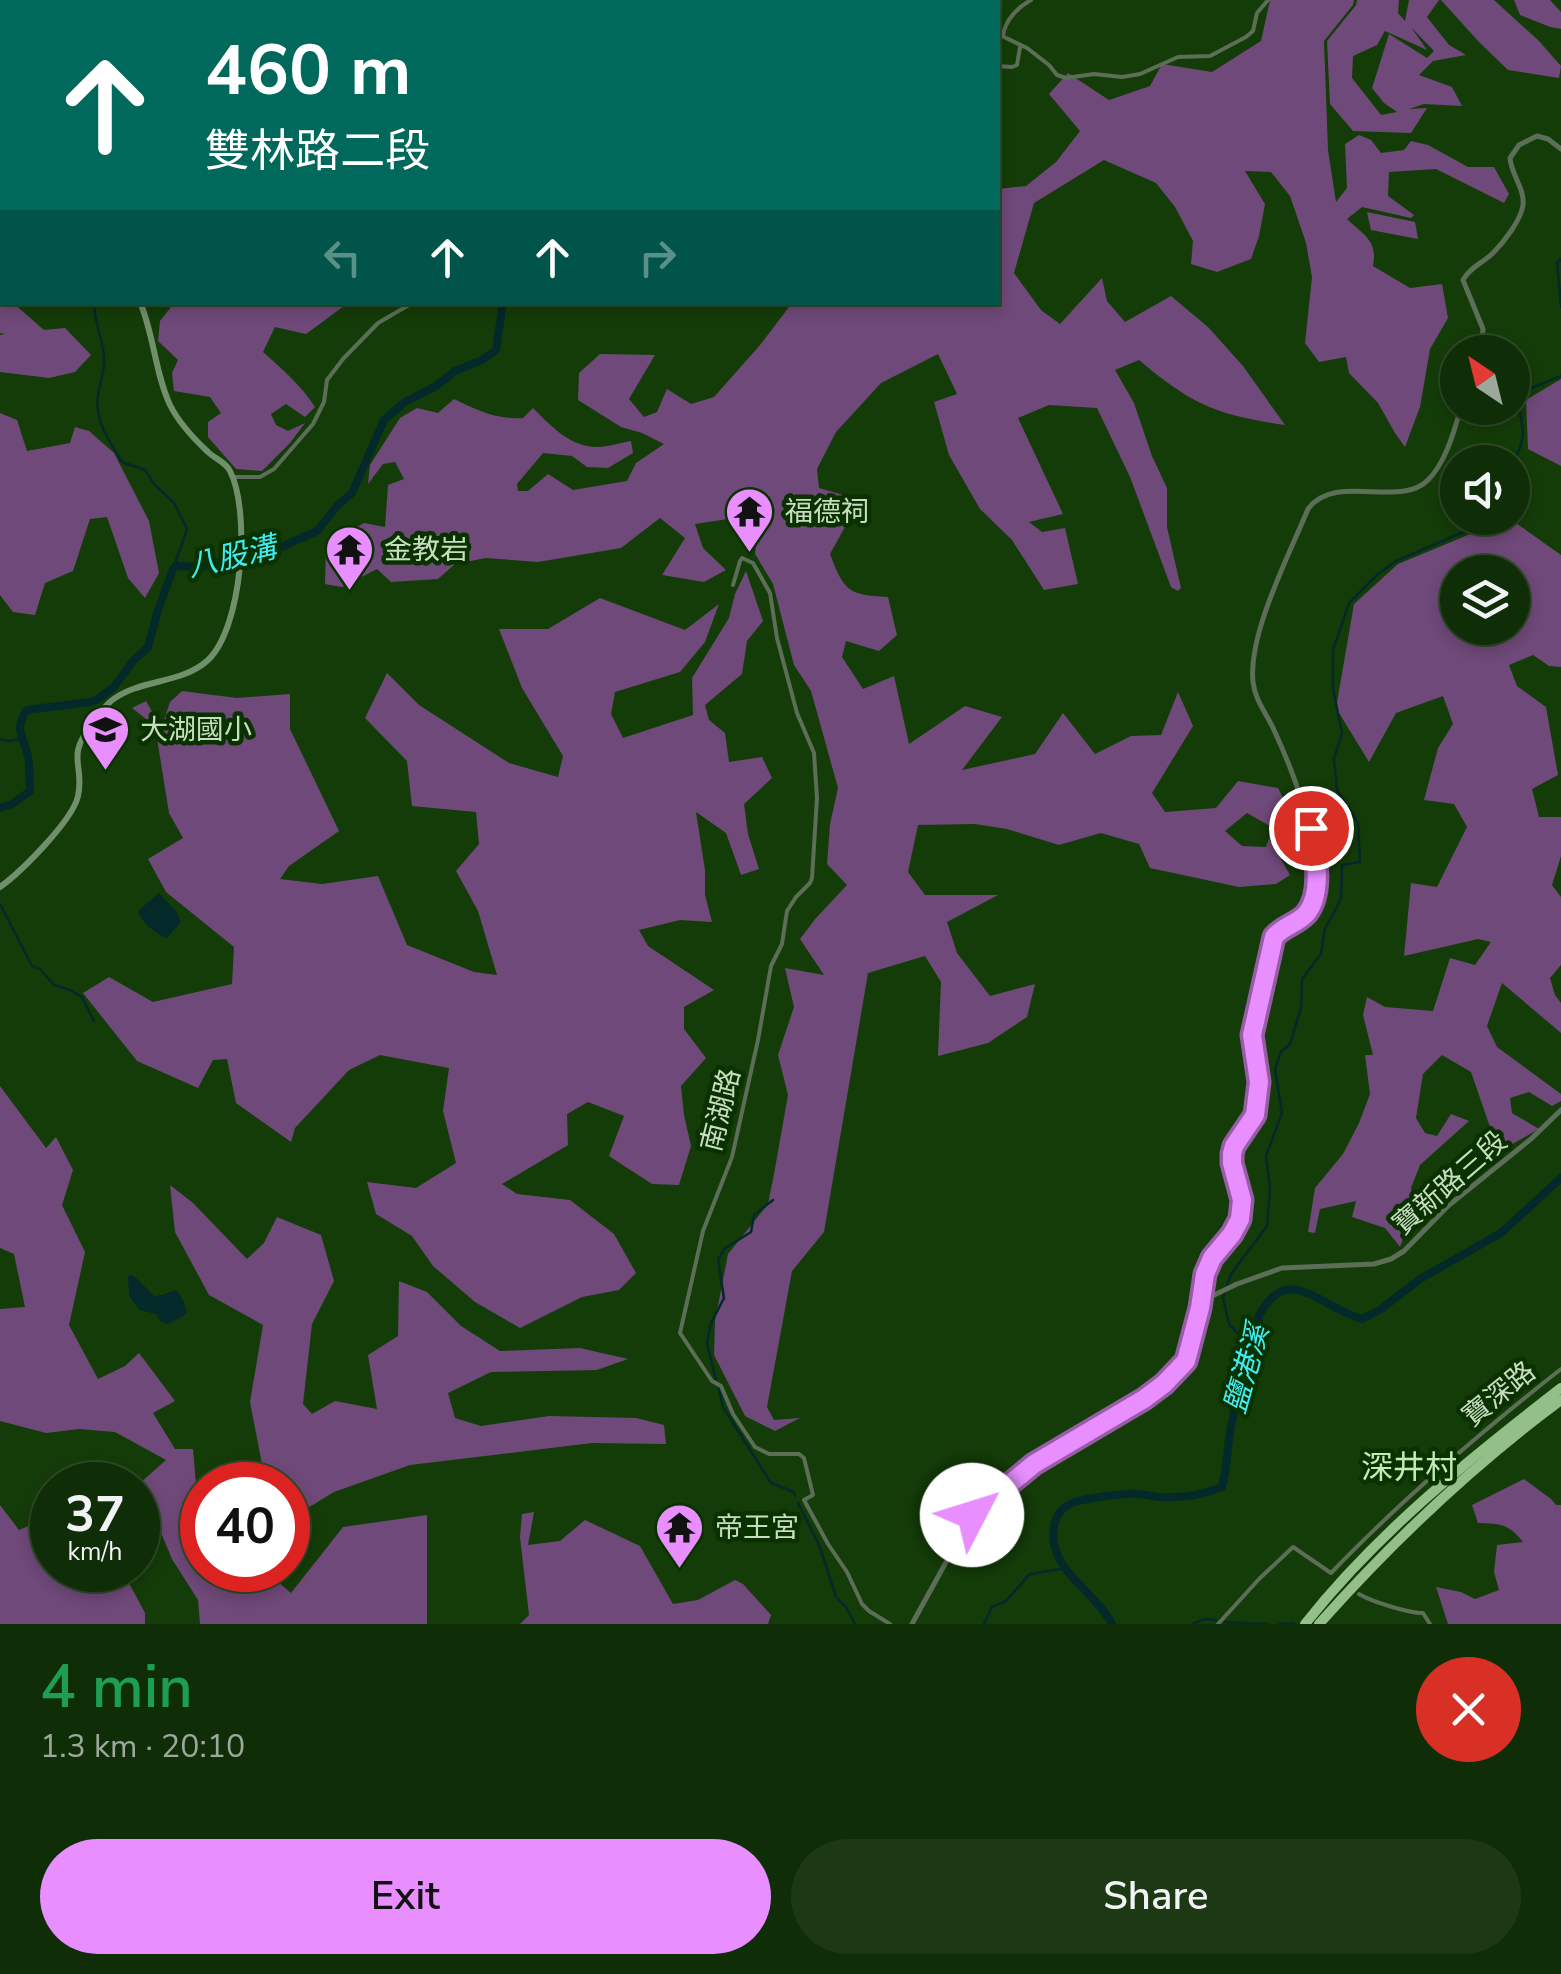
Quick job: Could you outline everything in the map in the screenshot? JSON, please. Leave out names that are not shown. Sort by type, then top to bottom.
[{"type":"highway","points":[[1304,1624],[1392,1530],[1492,1441],[1561,1388]]},
{"type":"highway","points":[[1320,1624],[1407,1530],[1495,1451],[1561,1400]]},
{"type":"main road","points":[[0,887],[36,854],[76,804],[79,742],[104,708],[136,688],[197,669],[218,649],[231,618],[242,554],[233,477],[226,465],[211,455],[175,415],[141,305]]},
{"type":"street","points":[[1032,0],[1020,6],[1000,35],[1028,48],[1057,76],[1066,78],[1094,74],[1122,77],[1178,58],[1210,56],[1253,31],[1258,13],[1268,0]]},
{"type":"street","points":[[1000,66],[1017,65],[1020,46]]},
{"type":"street","points":[[1482,335],[1478,315],[1462,283],[1466,273],[1496,250],[1524,205],[1510,158],[1519,145],[1537,136],[1561,149]]},
{"type":"street","points":[[233,477],[260,477],[274,468],[313,424],[324,402],[327,380],[343,359],[378,322],[409,305]]},
{"type":"street","points":[[912,1624],[972,1515],[1034,1464],[1144,1399],[1186,1361],[1209,1264],[1240,1219],[1242,1200],[1232,1154],[1255,1115],[1259,1082],[1252,1035],[1272,941],[1281,928],[1308,910],[1316,875],[1309,822],[1253,686],[1261,622],[1311,505],[1326,495],[1406,491],[1421,486],[1436,470],[1454,425]]},
{"type":"street","name":"南湖路","points":[[734,585],[740,561],[748,559],[770,594],[797,713],[814,753],[817,798],[812,878],[787,911],[782,944],[768,976],[732,1157],[703,1231],[680,1334],[712,1382],[721,1386],[733,1414],[755,1447],[763,1453],[799,1454],[804,1458],[814,1496],[804,1500],[862,1604],[890,1624]]},
{"type":"street","name":"寶新路三段","points":[[1200,1308],[1216,1294],[1272,1271],[1374,1264],[1391,1259],[1561,1110]]},
{"type":"street","name":"寶深路","points":[[1218,1624],[1292,1547],[1331,1573],[1427,1481],[1561,1368]]},
{"type":"street","points":[[1359,1594],[1411,1614],[1423,1613],[1430,1624]]},
{"type":"shaded area","points":[[1270,0],[1354,0],[1324,41],[1328,150],[1336,202],[1347,188],[1345,144],[1359,135],[1371,140],[1381,153],[1404,150],[1411,141],[1428,145],[1468,167],[1494,167],[1509,194],[1504,203],[1436,169],[1389,172],[1388,196],[1414,215],[1411,218],[1362,207],[1347,219],[1371,244],[1373,266],[1410,288],[1442,284],[1448,318],[1430,349],[1420,407],[1405,447],[1378,403],[1349,373],[1346,357],[1319,362],[1305,343],[1312,277],[1306,243],[1290,196],[1271,172],[1245,171],[1265,204],[1251,259],[1217,272],[1191,264],[1193,241],[1175,207],[1156,183],[1104,160],[1034,203],[1014,273],[1041,310],[1060,324],[1102,278],[1107,301],[1125,322],[1171,296],[1208,327],[1243,366],[1285,425],[1206,406],[1139,360],[1115,370],[1134,403],[1167,488],[1167,527],[1181,588],[1178,591],[1171,587],[1130,477],[1097,408],[1049,405],[1018,418],[1063,514],[1029,522],[1042,532],[1065,528],[1078,584],[1044,590],[1012,540],[980,509],[949,455],[934,402],[957,394],[938,354],[881,383],[836,432],[817,469],[819,488],[860,500],[830,554],[839,576],[856,592],[888,597],[897,635],[879,651],[846,641],[842,657],[863,689],[894,676],[909,744],[965,706],[1002,717],[962,770],[1035,754],[1063,713],[1095,754],[1131,736],[1161,735],[1178,692],[1193,726],[1152,793],[1165,812],[1216,808],[1238,781],[1278,788],[1297,825],[1289,837],[1247,813],[1225,831],[1242,846],[1266,847],[1269,838],[1290,875],[1276,884],[1239,887],[1150,868],[1139,844],[1101,833],[1059,845],[975,824],[918,825],[908,872],[925,895],[998,895],[947,922],[957,953],[990,996],[1035,984],[1027,1017],[988,1043],[938,1056],[941,982],[925,956],[868,973],[824,1232],[792,1271],[767,1407],[774,1420],[800,1418],[775,1431],[745,1416],[714,1355],[715,1321],[728,1254],[768,1204],[774,1174],[788,1095],[778,1055],[794,1007],[785,968],[824,975],[800,939],[847,885],[827,864],[838,788],[811,691],[794,665],[773,584],[755,554],[760,514],[695,524],[703,548],[726,570],[704,582],[662,575],[685,538],[660,518],[621,548],[538,562],[486,558],[455,564],[438,579],[391,582],[377,569],[342,587],[325,584],[326,545],[364,523],[385,527],[388,485],[404,479],[395,462],[383,464],[368,484],[370,465],[400,418],[417,408],[438,413],[454,399],[487,413],[523,418],[533,408],[561,434],[578,443],[601,447],[631,441],[633,453],[608,468],[587,467],[572,456],[543,453],[517,484],[518,491],[528,491],[548,474],[573,490],[627,481],[636,463],[664,444],[621,427],[578,400],[579,373],[600,354],[655,355],[629,399],[644,417],[657,412],[667,389],[691,404],[714,397],[790,305],[1000,305],[1000,189],[1026,186],[1056,162],[1080,131],[1049,94],[1068,73],[1109,100],[1150,86],[1162,64],[1212,72],[1261,41]]},
{"type":"shaded area","points":[[1357,0],[1399,0],[1398,13],[1405,21],[1409,0],[1439,0],[1427,17],[1449,45],[1466,55],[1433,61],[1419,75],[1452,87],[1462,106],[1424,104],[1409,109],[1427,108],[1411,133],[1353,131],[1330,104],[1327,41]],"holes":[[[1411,27],[1434,51],[1427,58],[1389,34],[1372,88],[1397,112],[1381,115],[1352,78],[1353,56],[1377,45],[1385,31],[1427,50]]]},
{"type":"shaded area","points":[[1441,0],[1494,0],[1561,66],[1559,78],[1508,70]]},
{"type":"shaded area","points":[[1514,0],[1550,0],[1561,12],[1561,29],[1520,15]]},
{"type":"shaded area","points":[[1367,212],[1415,222],[1418,239],[1371,230]]},
{"type":"shaded area","points":[[0,305],[15,305],[44,330],[65,328],[91,355],[75,372],[49,378],[0,372],[0,335],[5,334],[0,333]]},
{"type":"shaded area","points":[[172,305],[344,306],[306,334],[275,327],[263,352],[315,407],[305,417],[286,404],[271,414],[276,425],[288,431],[305,423],[262,471],[236,469],[208,437],[208,422],[221,413],[210,397],[174,391],[172,373],[178,360],[158,341],[160,321]]},
{"type":"shaded area","points":[[1561,379],[1561,466],[1530,450],[1530,398]]},
{"type":"shaded area","points":[[0,413],[17,420],[27,451],[70,443],[75,427],[89,431],[114,453],[149,521],[159,573],[145,598],[128,578],[107,517],[90,519],[73,571],[45,583],[35,615],[13,612],[0,595]]},
{"type":"shaded area","points":[[1530,533],[1561,555],[1561,667],[1549,666],[1533,655],[1509,665],[1517,686],[1546,707],[1558,775],[1532,789],[1539,817],[1561,817],[1561,856],[1552,885],[1561,897],[1561,965],[1550,978],[1561,1003],[1561,1033],[1502,983],[1487,1026],[1497,1047],[1561,1094],[1561,1101],[1552,1106],[1529,1092],[1510,1098],[1512,1113],[1539,1129],[1509,1146],[1490,1127],[1471,1072],[1442,1055],[1423,1074],[1416,1118],[1425,1133],[1437,1136],[1451,1114],[1469,1121],[1420,1165],[1411,1188],[1414,1208],[1400,1247],[1385,1228],[1352,1217],[1356,1201],[1320,1209],[1315,1233],[1308,1232],[1315,1188],[1343,1154],[1370,1094],[1365,1055],[1373,1055],[1363,1015],[1367,997],[1385,1007],[1433,1011],[1450,958],[1475,965],[1491,942],[1478,939],[1404,956],[1411,883],[1437,887],[1467,827],[1454,804],[1424,800],[1438,748],[1453,724],[1443,696],[1396,713],[1369,762],[1336,708],[1354,604],[1398,564],[1468,535]]},
{"type":"shaded area","points":[[746,571],[763,621],[747,641],[742,674],[705,705],[709,720],[725,733],[729,762],[762,757],[772,778],[744,804],[759,869],[741,875],[726,833],[696,812],[705,895],[712,922],[680,920],[639,930],[648,946],[714,990],[684,1007],[684,1029],[706,1058],[681,1086],[691,1146],[679,1185],[652,1184],[609,1156],[624,1116],[588,1102],[567,1114],[568,1145],[502,1184],[517,1194],[570,1200],[614,1234],[636,1273],[619,1290],[582,1297],[520,1328],[475,1302],[433,1266],[412,1236],[376,1214],[367,1182],[416,1188],[456,1163],[443,1111],[449,1068],[380,1055],[349,1070],[295,1128],[291,1142],[236,1103],[227,1059],[213,1060],[198,1088],[137,1061],[83,993],[109,977],[153,1002],[232,984],[234,947],[166,892],[148,859],[183,838],[169,813],[155,726],[132,708],[146,701],[163,723],[170,702],[182,691],[237,698],[290,694],[290,729],[339,831],[289,866],[280,879],[322,884],[378,876],[407,945],[474,972],[497,975],[478,911],[456,871],[479,844],[476,812],[412,806],[407,761],[365,718],[387,673],[419,705],[509,763],[558,777],[563,756],[522,688],[499,629],[548,629],[600,598],[685,630],[719,604],[705,642],[680,672],[615,692],[611,714],[623,738],[693,715],[692,678],[729,618]]},
{"type":"shaded area","points":[[0,1086],[46,1148],[56,1137],[73,1170],[62,1205],[85,1252],[69,1325],[98,1379],[125,1366],[139,1353],[175,1401],[153,1413],[175,1449],[193,1449],[194,1462],[180,1462],[180,1572],[160,1530],[160,1465],[166,1460],[115,1432],[79,1429],[46,1433],[0,1421],[0,1309],[25,1307],[14,1254],[0,1248]]},
{"type":"shaded area","points":[[170,1185],[247,1259],[264,1243],[277,1217],[321,1235],[334,1281],[312,1324],[303,1404],[312,1414],[335,1401],[377,1409],[368,1355],[398,1336],[399,1281],[427,1292],[461,1326],[500,1351],[580,1348],[628,1359],[597,1370],[491,1372],[448,1393],[455,1418],[481,1426],[549,1416],[636,1418],[664,1425],[666,1444],[592,1443],[410,1465],[334,1492],[310,1507],[310,1462],[262,1462],[250,1402],[263,1325],[209,1295],[175,1232]]},
{"type":"shaded area","points":[[1524,1479],[1561,1505],[1561,1624],[1448,1624],[1436,1587],[1475,1599],[1499,1590],[1494,1572],[1497,1545],[1523,1542],[1503,1526],[1478,1523],[1472,1505]]},
{"type":"shaded area","points":[[0,1505],[19,1530],[30,1525],[30,1592],[134,1592],[145,1613],[145,1624],[0,1624]]},
{"type":"shaded area","points":[[534,1512],[528,1545],[560,1541],[585,1520],[640,1546],[673,1604],[698,1600],[735,1580],[771,1615],[768,1624],[520,1624],[529,1615],[520,1537],[522,1514]]},
{"type":"shaded area","points":[[427,1515],[427,1624],[200,1624],[198,1600],[193,1592],[310,1592],[310,1569],[343,1527]]},
{"type":"water","points":[[159,893],[181,922],[167,938],[150,928],[138,911]]},
{"type":"water","points":[[133,1275],[155,1297],[176,1290],[187,1312],[167,1324],[156,1314],[140,1310],[129,1295],[128,1276]]},
{"type":"waterway","points":[[1561,259],[1557,263],[1561,307]]},
{"type":"waterway","points":[[94,305],[104,355],[97,405],[101,422],[122,462],[145,470],[174,503],[187,529],[173,569]]},
{"type":"waterway","name":"八股溝","points":[[0,808],[30,791],[28,757],[20,728],[27,710],[90,702],[114,687],[148,647],[176,566],[202,567],[230,559],[259,557],[317,531],[352,493],[384,420],[405,402],[496,350],[503,305]]},
{"type":"waterway","points":[[1520,445],[1523,433],[1517,401],[1529,389],[1561,376]]},
{"type":"waterway","points":[[1254,1341],[1239,1335],[1229,1324],[1223,1298],[1231,1274],[1267,1226],[1270,1188],[1266,1156],[1282,1113],[1275,1069],[1281,1052],[1290,1044],[1301,1008],[1302,979],[1321,954],[1325,929],[1341,899],[1342,865],[1360,862],[1358,823],[1337,790],[1334,759],[1342,733],[1333,689],[1333,650],[1349,603],[1378,574],[1396,561],[1456,535]]},
{"type":"waterway","points":[[0,739],[22,739]]},
{"type":"waterway","points":[[0,904],[32,966],[54,985],[82,997],[94,1021]]},
{"type":"waterway","name":"鹽港溪","points":[[1112,1624],[1061,1561],[1054,1542],[1056,1519],[1066,1506],[1089,1498],[1130,1494],[1185,1496],[1222,1487],[1240,1386],[1261,1328],[1258,1318],[1269,1301],[1292,1289],[1362,1319],[1420,1279],[1501,1233],[1561,1178]]},
{"type":"waterway","points":[[716,1380],[707,1343],[711,1323],[724,1298],[718,1260],[724,1249],[751,1232],[754,1215],[773,1200]]},
{"type":"waterway","points":[[719,1389],[723,1407],[771,1483],[794,1492],[795,1496]]},
{"type":"waterway","points":[[798,1503],[820,1547],[836,1597],[855,1624]]},
{"type":"waterway","points":[[984,1624],[992,1607],[1006,1601],[1030,1574],[1067,1568]]},
{"type":"waterway","points":[[1192,1624],[1216,1620]]},
{"type":"waterway","points":[[1224,1622],[1269,1624]]},
{"type":"waterway","points":[[1279,1624],[1294,1623]]},
{"type":"place","name":"福德祠","points":[[750,554]]},
{"type":"place","name":"金教岩","points":[[349,592]]},
{"type":"place","name":"大湖國小","points":[[105,772]]},
{"type":"place","name":"帝王宮","points":[[680,1570]]},
{"type":"district","name":"深井村","points":[[1409,1467]]},
{"type":"route","points":[[972,1515],[1034,1464],[1144,1399],[1186,1361],[1205,1274],[1240,1219],[1242,1200],[1232,1154],[1252,1123],[1258,1100],[1252,1035],[1274,937],[1311,906],[1316,875],[1311,828]]}]
